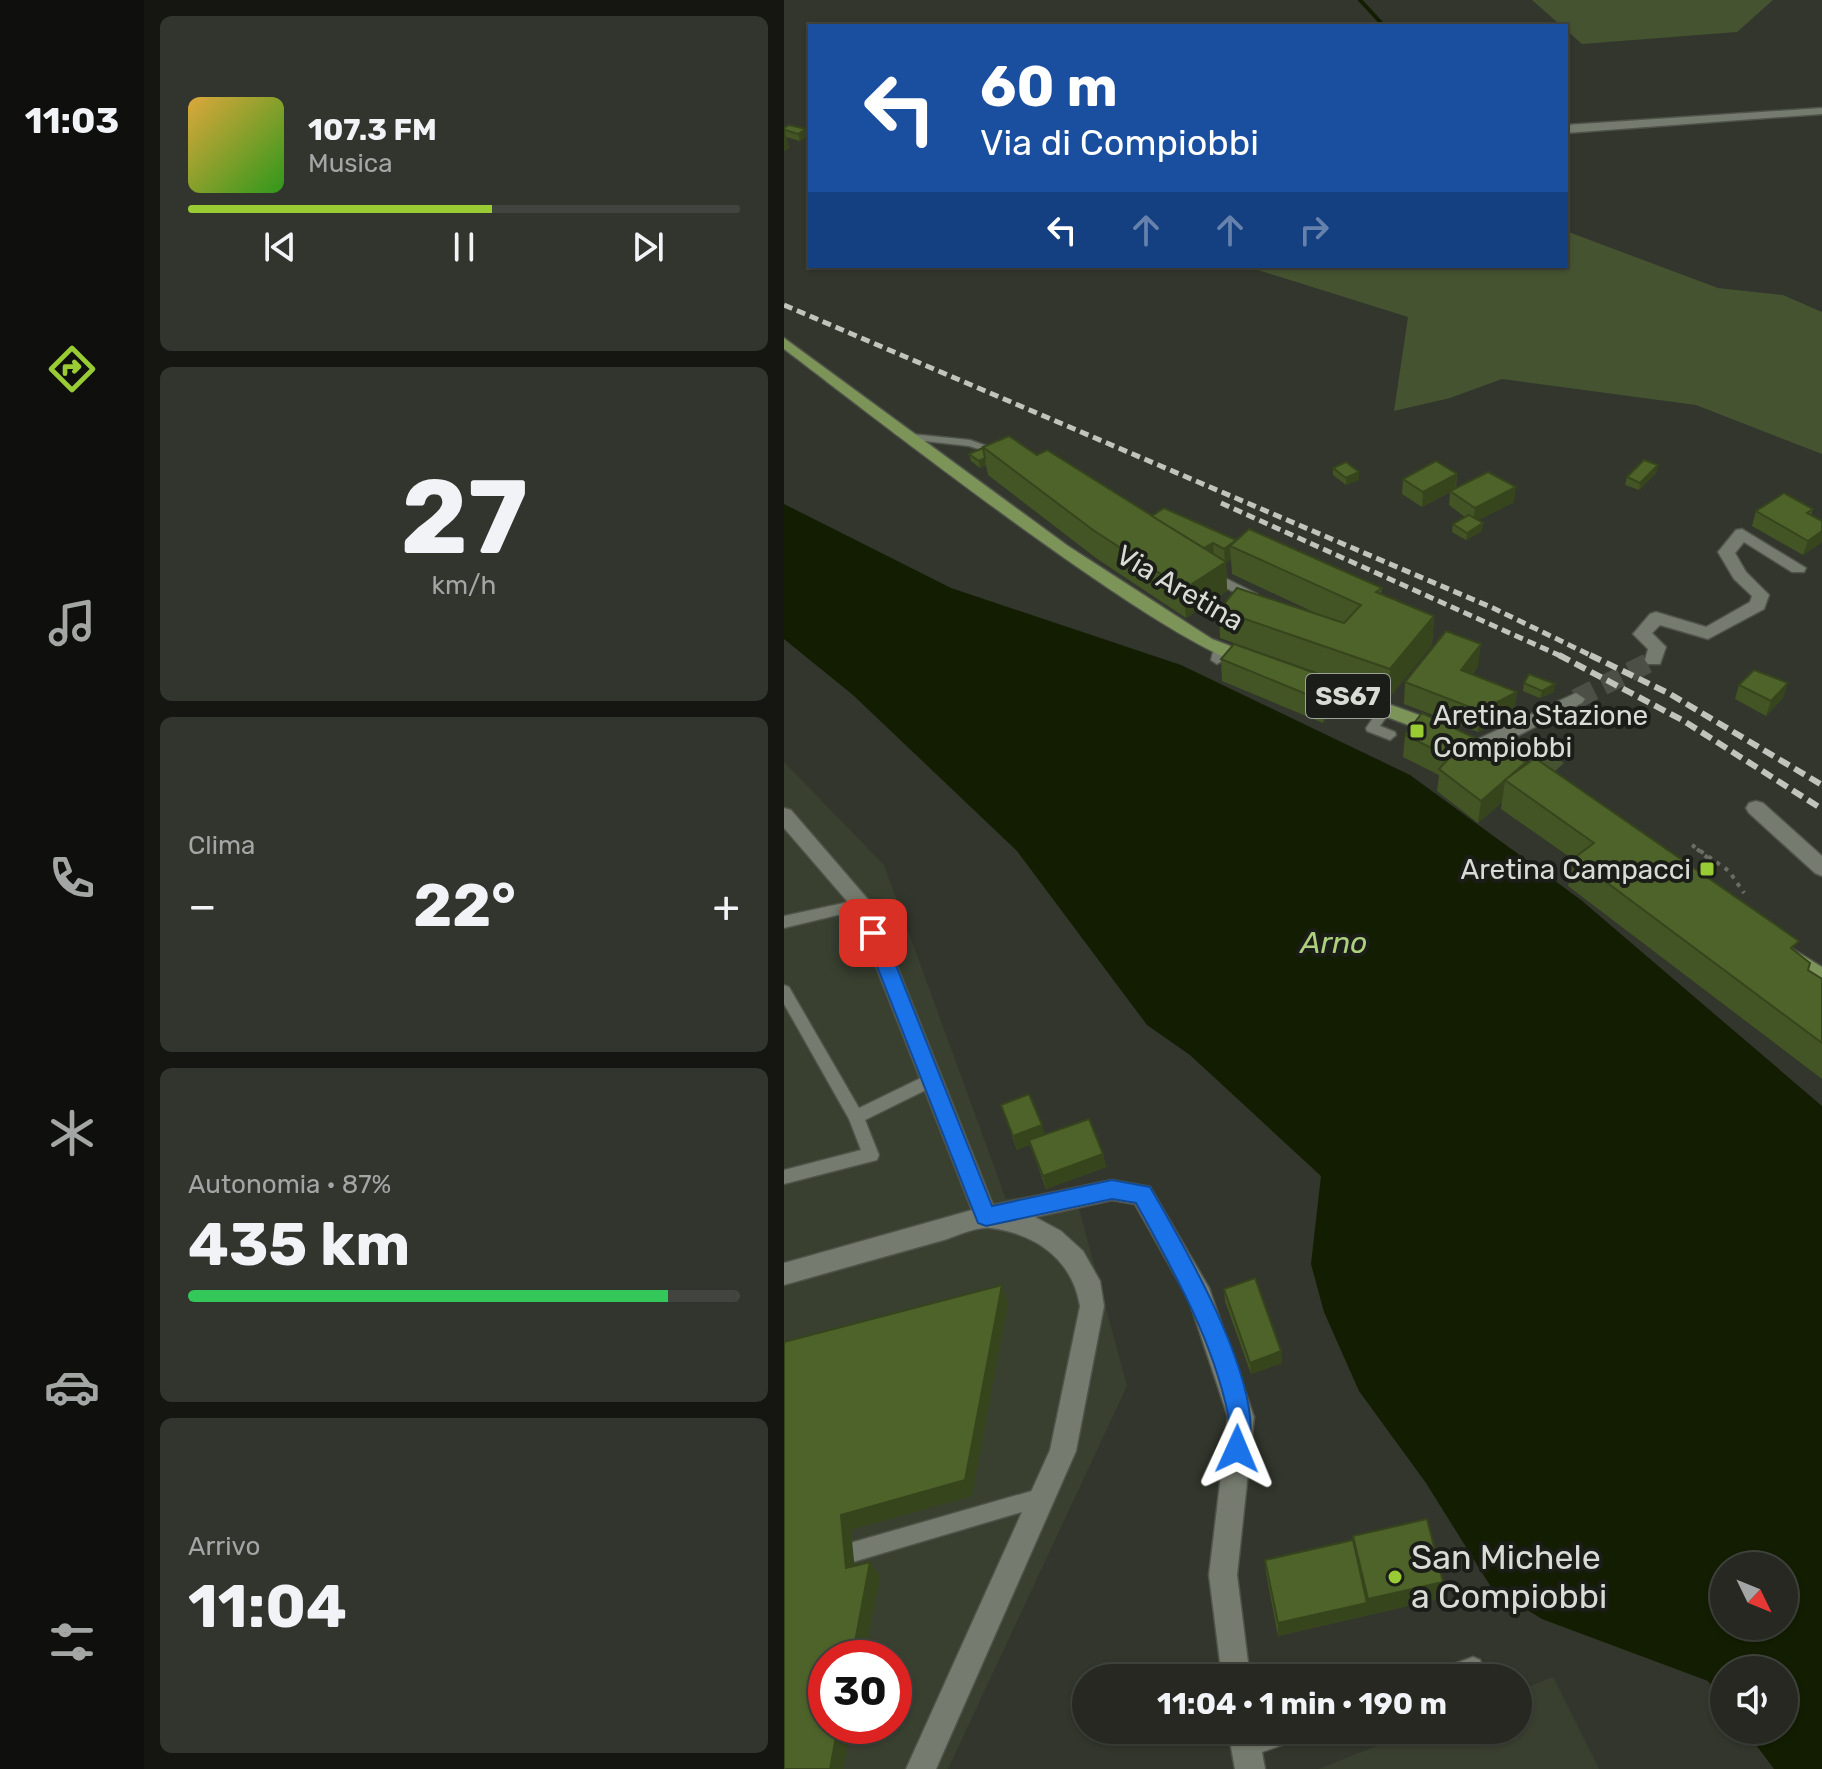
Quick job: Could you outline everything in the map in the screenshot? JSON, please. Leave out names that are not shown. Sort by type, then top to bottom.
[{"type":"main road","name":"Via Aretina","points":[[784,342],[1062,550],[1206,643],[1218,654],[1283,671],[1481,746],[1509,761]]},
{"type":"main road","points":[[1773,944],[1822,978]]},
{"type":"street","points":[[1568,129],[1822,111]]},
{"type":"street","points":[[1654,660],[1657,647],[1642,634],[1656,618],[1708,633],[1758,605],[1761,595],[1740,575],[1726,552],[1742,534],[1798,568]]},
{"type":"street","points":[[1481,746],[1576,699]]},
{"type":"street","points":[[1756,808],[1822,868]]},
{"type":"street","points":[[784,815],[862,904],[986,1217]]},
{"type":"street","points":[[784,1274],[986,1217],[1112,1190],[1142,1194],[1200,1296],[1241,1417],[1223,1575],[1234,1664]]},
{"type":"street","points":[[921,1769],[1063,1451],[1092,1306],[1088,1281],[1074,1259],[1039,1229],[986,1217]]},
{"type":"lane","points":[[911,437],[970,443],[1018,458]]},
{"type":"lane","points":[[1193,564],[1230,587],[1269,605]]},
{"type":"lane","points":[[1385,710],[1372,728],[1390,735]]},
{"type":"lane","points":[[784,922],[862,904]]},
{"type":"lane","points":[[784,991],[856,1117],[871,1155],[784,1177]]},
{"type":"lane","points":[[856,1117],[931,1080]]},
{"type":"lane","points":[[814,1563],[1043,1497]]},
{"type":"path","points":[[1704,866],[1708,858],[1692,845],[1725,867],[1740,882],[1744,893]]},
{"type":"shaded area","points":[[1532,0],[1773,0],[1737,32],[1582,44],[1568,32],[1568,24],[1559,24]]},
{"type":"shaded area","points":[[1568,232],[1718,288],[1783,295],[1822,312],[1822,454],[1696,405],[1502,379],[1450,398],[1394,411],[1408,317],[1251,268],[1568,268]]},
{"type":"shaded area","points":[[1526,738],[1536,740],[1564,763],[1554,772],[1522,749],[1519,745]]},
{"type":"shaded area","points":[[784,762],[884,865],[1006,1199],[1074,1190],[1127,1386],[948,1769],[784,1769]]},
{"type":"shaded area","points":[[1553,1677],[1599,1769],[1318,1769],[1382,1744],[1532,1744],[1532,1685]]},
{"type":"water","name":"Arno","points":[[784,504],[951,588],[1181,665],[1410,775],[1581,900],[1822,1106],[1822,1769],[1774,1769],[1755,1744],[1798,1744],[1798,1656],[1710,1656],[1710,1684],[1542,1619],[1491,1587],[1426,1483],[1359,1391],[1324,1312],[1311,1264],[1321,1176],[1190,1055],[1147,1025],[1017,851],[853,695],[784,639]]},
{"type":"building","points":[[789,125],[806,129],[798,134],[785,130]]},
{"type":"building","points":[[1009,436],[1037,455],[1047,450],[1226,562],[1184,589],[1093,530],[983,447]]},
{"type":"building","points":[[983,448],[985,458],[979,461],[969,454]]},
{"type":"building","points":[[1644,460],[1658,465],[1640,483],[1627,477]]},
{"type":"building","points":[[1436,461],[1457,474],[1423,492],[1403,479]]},
{"type":"building","points":[[1346,462],[1359,472],[1346,478],[1333,468]]},
{"type":"building","points":[[1488,472],[1516,487],[1475,508],[1450,491]]},
{"type":"building","points":[[1784,493],[1813,509],[1807,513],[1822,521],[1822,531],[1808,541],[1756,511]]},
{"type":"building","points":[[1164,508],[1236,540],[1224,549],[1213,543],[1204,548],[1152,516]]},
{"type":"building","points":[[1469,515],[1483,523],[1467,533],[1453,524]]},
{"type":"building","points":[[1249,529],[1382,588],[1376,592],[1434,616],[1390,669],[1219,610],[1237,588],[1344,623],[1361,605],[1230,546]]},
{"type":"building","points":[[1446,631],[1481,644],[1461,670],[1517,692],[1480,711],[1405,682]]},
{"type":"building","points":[[1234,644],[1340,682],[1323,701],[1221,659]]},
{"type":"building","points":[[1754,670],[1788,683],[1771,701],[1739,685]]},
{"type":"building","points":[[1529,674],[1555,684],[1542,691],[1524,683]]},
{"type":"building","points":[[1422,713],[1526,762],[1481,801],[1439,769],[1450,757],[1405,735]]},
{"type":"building","points":[[1535,758],[1799,941],[1791,948],[1810,963],[1808,970],[1822,979],[1822,1043],[1574,858],[1594,843],[1505,780]]},
{"type":"building","points":[[1029,1094],[1042,1125],[1013,1136],[1001,1105]]},
{"type":"building","points":[[1089,1119],[1103,1154],[1043,1176],[1029,1140]]},
{"type":"building","points":[[1255,1278],[1281,1351],[1250,1363],[1224,1289]]},
{"type":"building","points":[[1002,1285],[965,1480],[841,1515],[846,1568],[870,1562],[855,1640],[808,1640],[808,1744],[835,1744],[830,1769],[784,1769],[784,1342]]},
{"type":"building","name":"San Michele a Compiobbi","points":[[1427,1519],[1443,1582],[1368,1599],[1353,1536]]},
{"type":"building","points":[[1353,1540],[1367,1603],[1278,1623],[1265,1560]]},
{"type":"waterway","points":[[1360,0],[1382,24]]},
{"type":"tunnel","points":[[1576,699],[1654,660]]},
{"type":"railway","points":[[784,305],[1493,608],[1594,657]]},
{"type":"railway","points":[[1221,503],[1562,656]]},
{"type":"railway","points":[[1590,655],[1670,694],[1822,785]]},
{"type":"railway","points":[[1562,656],[1684,721],[1822,809]]},
{"type":"place","name":"Aretina Stazione Compiobbi","points":[[1417,731]]},
{"type":"place","name":"Aretina Campacci","points":[[1707,869]]},
{"type":"place","name":"San Michele a Compiobbi","points":[[1395,1577]]},
{"type":"route","points":[[873,933],[986,1217],[1112,1190],[1142,1194],[1200,1296],[1241,1417],[1237,1449]]}]
